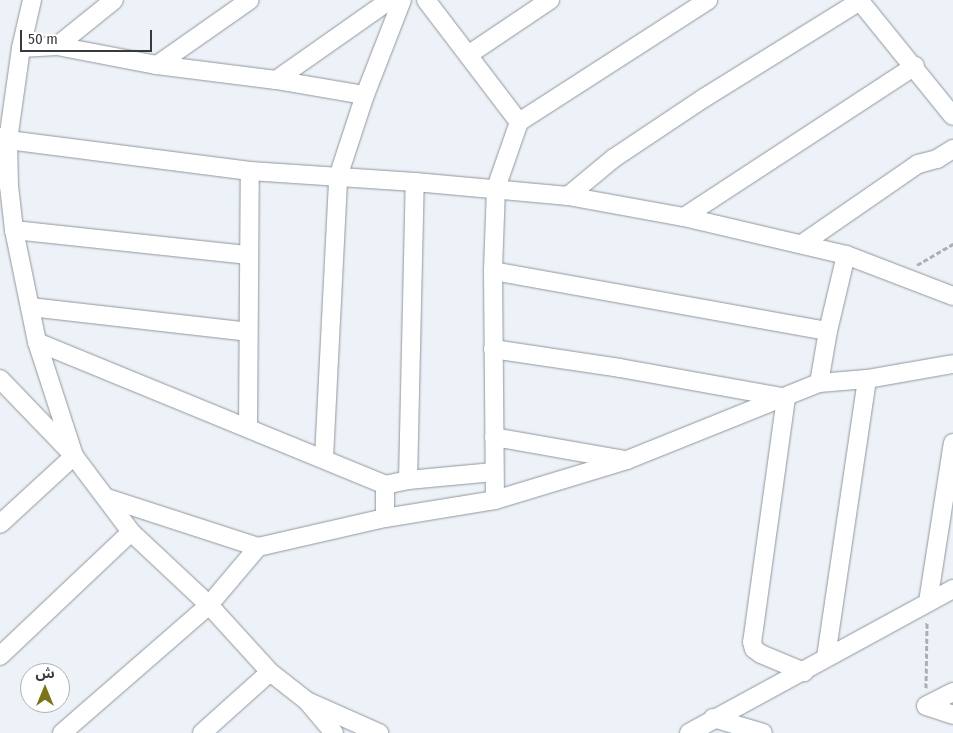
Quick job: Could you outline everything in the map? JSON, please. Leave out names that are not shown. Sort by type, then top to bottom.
[{"type":"street","points":[[32,0],[4,138],[14,230],[37,342],[74,456]]},
{"type":"street","points":[[57,46],[114,0]]},
{"type":"street","points":[[157,65],[250,0]]},
{"type":"street","points":[[276,80],[390,0]]},
{"type":"street","points":[[324,458],[338,177],[365,95],[402,0]]},
{"type":"street","points":[[426,0],[518,122]]},
{"type":"street","points":[[468,55],[550,0]]},
{"type":"street","points":[[495,500],[493,272],[496,188],[518,122],[708,0]]},
{"type":"street","points":[[568,196],[614,158],[719,88],[860,0],[915,66],[953,116]]},
{"type":"street","points":[[21,48],[57,46],[157,65],[276,80],[365,95]]},
{"type":"street","points":[[684,217],[915,66]]},
{"type":"street","points":[[4,138],[250,171],[496,188],[568,196],[684,217],[846,255],[953,296]]},
{"type":"street","points":[[802,244],[918,164],[937,158],[953,149]]},
{"type":"street","points":[[248,428],[250,171]]},
{"type":"street","points":[[408,480],[415,182]]},
{"type":"street","points":[[14,230],[249,255]]},
{"type":"street","points":[[819,383],[828,331],[846,255]]},
{"type":"street","points":[[493,272],[828,331]]},
{"type":"street","points":[[30,307],[248,332]]},
{"type":"street","points":[[37,342],[324,458],[385,485],[408,480],[494,472]]},
{"type":"street","points":[[494,349],[620,368],[786,398]]},
{"type":"street","points":[[107,498],[258,547],[385,518],[495,500],[627,460],[786,398],[819,383],[868,379],[953,364]]},
{"type":"street","points":[[0,379],[74,456],[131,532],[209,605],[270,672],[307,701],[334,733],[344,716]]},
{"type":"street","points":[[826,657],[868,379]]},
{"type":"street","points":[[786,398],[752,642],[754,649],[761,654],[804,672]]},
{"type":"street","points":[[494,437],[627,460]]},
{"type":"street","points":[[928,602],[953,443]]},
{"type":"street","points":[[0,524],[74,456]]},
{"type":"street","points":[[385,485],[385,518]]},
{"type":"street","points":[[0,656],[131,532]]},
{"type":"street","points":[[62,733],[209,605],[258,547]]},
{"type":"street","points":[[689,733],[713,718],[804,672],[826,657],[953,589]]},
{"type":"street","points":[[202,733],[270,672]]},
{"type":"street","points":[[926,706],[953,692]]},
{"type":"street","points":[[307,701],[379,733]]},
{"type":"street","points":[[926,706],[953,715]]},
{"type":"street","points":[[713,718],[763,733]]},
{"type":"path","points":[[900,275],[953,244]]},
{"type":"path","points":[[926,706],[925,660],[928,602]]}]
